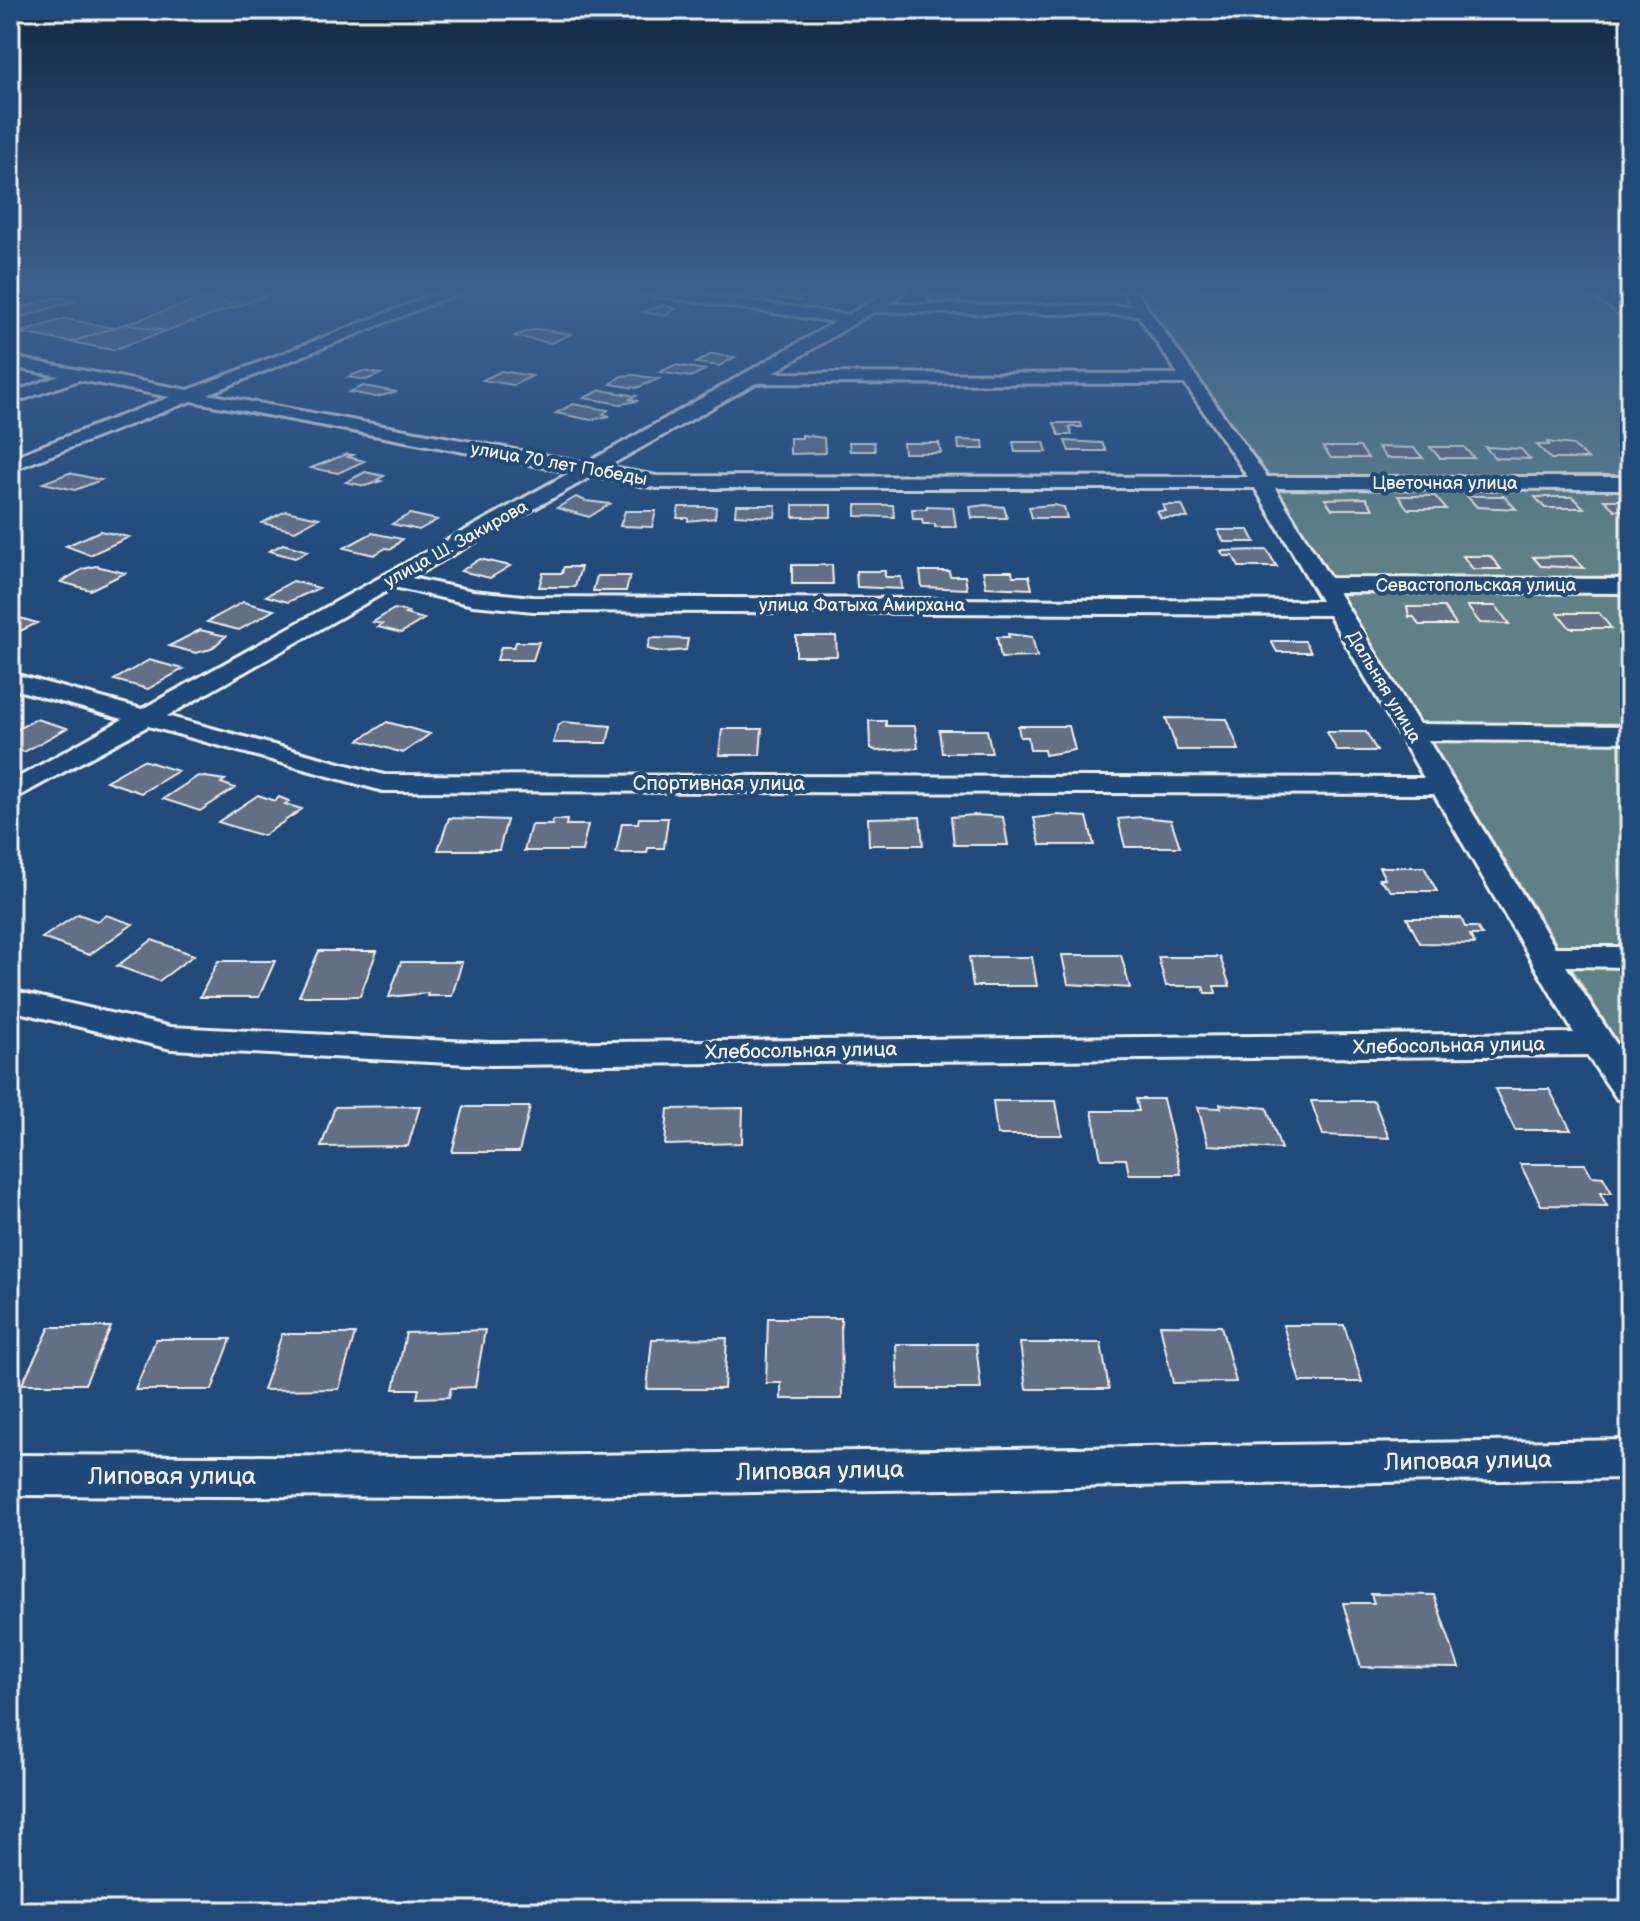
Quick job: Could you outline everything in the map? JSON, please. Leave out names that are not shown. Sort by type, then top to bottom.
[{"type":"street","points":[[10,399],[65,380]]},
{"type":"street","name":"улица 70 лет Победы","points":[[103,380],[657,482],[1261,482]]},
{"type":"street","points":[[10,465],[234,380]]},
{"type":"street","name":"улица Ш. Закирова","points":[[10,793],[750,380]]},
{"type":"street","name":"Дальняя улица","points":[[1189,380],[1261,482],[1597,1044],[1630,1091]]},
{"type":"street","name":"Цветочная улица","points":[[1261,482],[1630,483]]},
{"type":"street","name":"улица Фатыха Амирхана","points":[[391,580],[473,598],[533,604],[1336,608]]},
{"type":"street","name":"Севастопольская улица","points":[[1323,585],[1630,586]]},
{"type":"street","name":"Спортивная улица","points":[[10,680],[383,783],[1443,786]]},
{"type":"street","points":[[1411,732],[1630,734]]},
{"type":"street","points":[[1545,956],[1630,957]]},
{"type":"street","name":"Хлебосольная улица","points":[[10,1000],[171,1038],[490,1054],[1597,1044]]},
{"type":"street","name":"Липовая улица","points":[[10,1475],[444,1477],[1630,1459]]},
{"type":"green space","points":[[1191,380],[1630,380],[1630,1062],[1322,566]]},
{"type":"building","points":[[484,380],[525,380],[514,385]]},
{"type":"building","points":[[616,380],[657,380],[636,388],[611,384]]},
{"type":"building","points":[[363,386],[397,392],[376,397],[349,392]]},
{"type":"building","points":[[601,390],[636,396],[630,399],[638,401],[620,404],[584,398]]},
{"type":"building","points":[[573,404],[608,410],[603,414],[610,416],[591,420],[556,413]]},
{"type":"building","points":[[1054,423],[1081,423],[1082,427],[1069,427],[1072,435],[1059,435]]},
{"type":"building","points":[[802,435],[824,438],[825,453],[790,454],[790,438],[802,438]]},
{"type":"building","points":[[958,440],[983,441],[984,449],[959,449]]},
{"type":"building","points":[[1065,441],[1102,443],[1106,451],[1069,451]]},
{"type":"building","points":[[849,442],[874,442],[875,451],[850,451]]},
{"type":"building","points":[[1013,442],[1044,442],[1047,452],[1015,452]]},
{"type":"building","points":[[1547,442],[1573,445],[1588,459],[1551,459],[1537,445],[1549,445]]},
{"type":"building","points":[[903,443],[939,443],[941,453],[904,453]]},
{"type":"building","points":[[1323,447],[1360,447],[1368,458],[1331,458]]},
{"type":"building","points":[[1378,447],[1414,448],[1423,458],[1386,458]]},
{"type":"building","points":[[1430,447],[1464,447],[1474,458],[1440,458]]},
{"type":"building","points":[[1485,447],[1521,449],[1530,459],[1495,458]]},
{"type":"building","points":[[347,454],[364,461],[338,473],[311,468]]},
{"type":"building","points":[[365,472],[384,476],[377,480],[381,481],[365,486],[346,482]]},
{"type":"building","points":[[69,473],[101,480],[75,490],[43,483]]},
{"type":"building","points":[[1398,496],[1435,496],[1446,509],[1408,509]]},
{"type":"building","points":[[1467,496],[1504,496],[1516,509],[1477,507]]},
{"type":"building","points":[[576,497],[610,504],[589,517],[557,508]]},
{"type":"building","points":[[1535,497],[1573,497],[1584,508],[1545,508]]},
{"type":"building","points":[[1366,498],[1373,509],[1332,509],[1325,499]]},
{"type":"building","points":[[1604,500],[1630,500],[1630,510],[1615,510]]},
{"type":"building","points":[[736,505],[776,505],[775,517],[735,515]]},
{"type":"building","points":[[793,505],[831,505],[831,517],[793,517]]},
{"type":"building","points":[[856,505],[893,505],[894,517],[856,516]]},
{"type":"building","points":[[1163,505],[1182,505],[1188,518],[1161,518],[1157,511],[1166,511]]},
{"type":"building","points":[[927,506],[953,507],[956,527],[935,527],[935,524],[923,524],[922,519],[913,519],[912,509],[927,509]]},
{"type":"building","points":[[679,507],[716,507],[715,518],[688,521],[688,518],[677,518]]},
{"type":"building","points":[[970,507],[1004,507],[1007,518],[972,518]]},
{"type":"building","points":[[1029,507],[1064,507],[1067,518],[1032,518]]},
{"type":"building","points":[[286,511],[319,518],[295,531],[262,523]]},
{"type":"building","points":[[625,511],[656,511],[652,527],[620,526]]},
{"type":"building","points":[[410,514],[437,520],[419,530],[392,524]]},
{"type":"building","points":[[1218,530],[1249,530],[1255,542],[1224,542]]},
{"type":"building","points":[[100,531],[129,537],[90,555],[66,546]]},
{"type":"building","points":[[372,533],[402,539],[392,549],[386,548],[374,555],[344,548]]},
{"type":"building","points":[[283,544],[308,551],[295,558],[269,551]]},
{"type":"building","points":[[1267,550],[1277,567],[1239,567],[1233,556],[1224,556],[1221,551]]},
{"type":"building","points":[[1463,556],[1490,556],[1501,569],[1473,569]]},
{"type":"building","points":[[1572,556],[1584,568],[1541,566],[1533,557]]},
{"type":"building","points":[[480,559],[510,566],[490,578],[461,571]]},
{"type":"building","points":[[792,565],[832,565],[833,584],[792,584]]},
{"type":"building","points":[[96,566],[125,573],[90,590],[61,582],[83,569]]},
{"type":"building","points":[[564,567],[581,567],[575,587],[539,587],[543,573],[562,573]]},
{"type":"building","points":[[856,571],[885,571],[885,577],[901,577],[902,589],[857,587]]},
{"type":"building","points":[[920,571],[949,571],[950,576],[965,576],[967,589],[922,587]]},
{"type":"building","points":[[983,571],[1012,571],[1013,576],[1029,576],[1032,589],[986,587]]},
{"type":"building","points":[[597,576],[630,576],[626,591],[593,591]]},
{"type":"building","points":[[293,581],[319,588],[288,602],[266,596]]},
{"type":"building","points":[[243,602],[274,610],[239,630],[207,622]]},
{"type":"building","points":[[1467,606],[1496,606],[1509,624],[1480,623]]},
{"type":"building","points":[[1407,607],[1444,607],[1456,625],[1419,625],[1414,617],[1409,617]]},
{"type":"building","points":[[394,609],[424,619],[401,633],[378,627],[382,624],[373,622]]},
{"type":"building","points":[[1558,613],[1599,613],[1611,628],[1570,628]]},
{"type":"building","points":[[10,615],[37,623],[10,636]]},
{"type":"building","points":[[200,630],[226,636],[211,649],[196,653],[169,646]]},
{"type":"building","points":[[1008,634],[1032,637],[1037,657],[1001,658],[997,637],[1009,637]]},
{"type":"building","points":[[796,636],[836,636],[837,656],[796,656]]},
{"type":"building","points":[[650,638],[688,639],[686,650],[662,652],[647,649]]},
{"type":"building","points":[[1271,641],[1305,641],[1311,652],[1277,652]]},
{"type":"building","points":[[516,642],[539,642],[533,660],[497,660],[501,647],[514,647]]},
{"type":"building","points":[[149,660],[183,669],[148,689],[114,680]]},
{"type":"building","points":[[1166,718],[1227,719],[1239,750],[1177,750]]},
{"type":"building","points":[[36,719],[67,728],[24,752],[10,748],[10,733]]},
{"type":"building","points":[[869,721],[886,721],[886,726],[915,726],[918,748],[877,751],[870,748]]},
{"type":"building","points":[[387,722],[430,734],[403,753],[359,740]]},
{"type":"building","points":[[563,722],[611,726],[607,743],[553,743],[558,726]]},
{"type":"building","points":[[1018,726],[1069,726],[1075,750],[1045,755],[1044,750],[1030,750],[1028,737],[1020,737]]},
{"type":"building","points":[[722,729],[762,729],[760,755],[719,755]]},
{"type":"building","points":[[939,730],[987,730],[992,753],[942,753]]},
{"type":"building","points":[[1327,732],[1366,732],[1377,751],[1337,751]]},
{"type":"building","points":[[143,760],[178,771],[141,793],[106,781]]},
{"type":"building","points":[[198,776],[225,780],[221,783],[235,788],[200,811],[163,799]]},
{"type":"building","points":[[258,795],[275,801],[279,797],[289,801],[285,804],[302,809],[263,836],[218,822]]},
{"type":"building","points":[[1058,815],[1087,817],[1094,845],[1040,845],[1034,818]]},
{"type":"building","points":[[920,817],[923,845],[869,845],[868,818]]},
{"type":"building","points":[[951,817],[1003,817],[1008,845],[954,845]]},
{"type":"building","points":[[1141,817],[1171,820],[1180,847],[1125,847],[1118,819]]},
{"type":"building","points":[[449,818],[507,820],[499,850],[438,850]]},
{"type":"building","points":[[639,818],[668,818],[664,848],[648,848],[647,853],[616,853],[622,823],[638,823]]},
{"type":"building","points":[[553,820],[567,820],[566,825],[588,825],[582,851],[524,851],[531,825],[552,825]]},
{"type":"building","points":[[1379,867],[1424,867],[1437,891],[1391,891],[1379,879],[1385,879]]},
{"type":"building","points":[[78,914],[97,921],[106,915],[133,924],[89,955],[42,938]]},
{"type":"building","points":[[1407,918],[1461,918],[1465,927],[1477,927],[1482,935],[1470,935],[1475,944],[1420,943]]},
{"type":"building","points":[[152,940],[194,955],[159,981],[117,966]]},
{"type":"building","points":[[319,951],[377,951],[360,996],[299,996]]},
{"type":"building","points":[[1062,955],[1121,955],[1130,988],[1068,984]]},
{"type":"building","points":[[969,957],[1032,957],[1037,986],[973,986]]},
{"type":"building","points":[[1158,957],[1220,957],[1230,986],[1214,986],[1216,993],[1205,993],[1203,986],[1166,986]]},
{"type":"building","points":[[218,961],[275,961],[259,997],[200,997]]},
{"type":"building","points":[[401,962],[462,962],[452,996],[427,996],[428,993],[389,997]]},
{"type":"building","points":[[1495,1089],[1549,1089],[1571,1130],[1515,1130]]},
{"type":"building","points":[[1136,1099],[1163,1099],[1181,1174],[1129,1174],[1126,1159],[1101,1159],[1092,1111],[1139,1111]]},
{"type":"building","points":[[993,1101],[1056,1101],[1062,1135],[997,1135]]},
{"type":"building","points":[[1311,1101],[1374,1101],[1389,1138],[1323,1135]]},
{"type":"building","points":[[1220,1104],[1267,1108],[1281,1149],[1208,1145],[1198,1107],[1221,1108]]},
{"type":"building","points":[[420,1106],[408,1146],[321,1147],[335,1107]]},
{"type":"building","points":[[464,1107],[530,1107],[519,1152],[452,1152]]},
{"type":"building","points":[[743,1108],[742,1143],[665,1145],[668,1109]]},
{"type":"building","points":[[1520,1164],[1585,1164],[1592,1176],[1603,1177],[1612,1193],[1600,1193],[1607,1206],[1541,1205]]},
{"type":"building","points":[[768,1318],[841,1318],[842,1399],[781,1399],[781,1383],[766,1383]]},
{"type":"building","points":[[1160,1325],[1221,1326],[1236,1382],[1173,1383]]},
{"type":"building","points":[[1283,1325],[1344,1325],[1362,1382],[1300,1382]]},
{"type":"building","points":[[50,1327],[111,1327],[85,1384],[22,1384]]},
{"type":"building","points":[[485,1330],[475,1387],[451,1388],[449,1397],[417,1398],[419,1389],[394,1389],[406,1333]]},
{"type":"building","points":[[282,1334],[355,1334],[339,1389],[263,1390]]},
{"type":"building","points":[[727,1338],[724,1389],[647,1389],[652,1339]]},
{"type":"building","points":[[156,1339],[231,1339],[212,1390],[135,1390]]},
{"type":"building","points":[[1020,1343],[1101,1343],[1109,1389],[1026,1389]]},
{"type":"building","points":[[896,1344],[976,1344],[981,1389],[898,1389]]},
{"type":"building","points":[[1371,1594],[1434,1595],[1459,1668],[1361,1667],[1343,1603],[1374,1603]]}]
